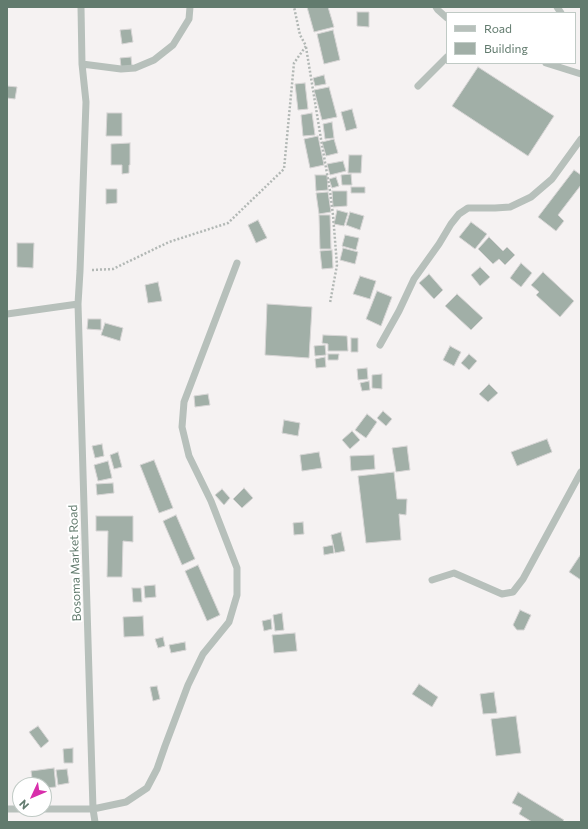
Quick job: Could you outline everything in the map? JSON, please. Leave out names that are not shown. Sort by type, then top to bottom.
[{"type":"street","name":"Bosoma Market Road","points":[[81,7],[82,64],[86,102],[78,304],[95,822]]},
{"type":"street","points":[[82,64],[121,69],[135,68],[154,60],[173,45],[189,19],[190,7]]},
{"type":"street","points":[[436,7],[446,17]]},
{"type":"street","points":[[418,86],[446,58]]},
{"type":"street","points":[[552,64],[568,67],[581,74]]},
{"type":"street","points":[[380,345],[399,311],[414,279],[459,214],[468,208],[510,207],[531,197],[552,179],[581,139]]},
{"type":"street","points":[[7,809],[94,809],[126,802],[147,788],[158,769],[188,685],[203,654],[229,622],[237,596],[237,568],[211,501],[188,456],[182,427],[184,402],[237,263]]},
{"type":"street","points":[[7,314],[78,304]]},
{"type":"street","points":[[432,580],[454,573],[502,594],[513,592],[523,579],[581,472]]},
{"type":"path","points":[[294,7],[300,35],[306,46],[333,215],[336,265],[330,303]]},
{"type":"path","points":[[80,271],[113,269],[169,242],[228,223],[284,169],[294,63],[306,46]]},
{"type":"building","points":[[307,7],[328,7],[334,27],[314,32]]},
{"type":"building","points":[[357,12],[369,12],[369,27],[357,26]]},
{"type":"building","points":[[131,29],[133,42],[122,44],[120,30]]},
{"type":"building","points":[[333,30],[340,60],[324,64],[317,34]]},
{"type":"building","points":[[131,57],[132,67],[121,67],[120,58]]},
{"type":"building","points":[[478,67],[554,116],[528,156],[452,106]]},
{"type":"building","points":[[324,75],[326,84],[315,86],[313,78]]},
{"type":"building","points":[[305,83],[308,109],[298,110],[295,84]]},
{"type":"building","points":[[7,86],[17,87],[15,99],[7,98]]},
{"type":"building","points":[[329,87],[337,117],[322,120],[314,90]]},
{"type":"building","points":[[352,109],[357,128],[346,131],[341,112]]},
{"type":"building","points":[[107,113],[122,113],[122,136],[106,136]]},
{"type":"building","points":[[312,113],[315,135],[303,136],[301,115]]},
{"type":"building","points":[[332,122],[334,138],[325,139],[323,124]]},
{"type":"building","points":[[318,136],[324,165],[310,168],[304,139]]},
{"type":"building","points":[[334,139],[338,153],[326,156],[322,142]]},
{"type":"building","points":[[130,143],[129,173],[122,174],[122,165],[111,165],[111,144]]},
{"type":"building","points":[[349,155],[362,155],[361,173],[348,173]]},
{"type":"building","points":[[343,161],[346,171],[330,175],[327,164]]},
{"type":"building","points":[[574,170],[581,175],[581,185],[558,215],[564,221],[556,231],[538,217]]},
{"type":"building","points":[[351,174],[352,185],[342,185],[341,175]]},
{"type":"building","points":[[315,175],[327,175],[328,190],[316,191]]},
{"type":"building","points":[[336,177],[339,186],[332,188],[329,179]]},
{"type":"building","points":[[351,187],[365,187],[365,193],[351,193]]},
{"type":"building","points":[[106,189],[117,189],[117,203],[106,204]]},
{"type":"building","points":[[332,191],[347,191],[347,206],[333,207]]},
{"type":"building","points":[[328,192],[331,212],[319,214],[316,193]]},
{"type":"building","points":[[337,210],[348,213],[344,226],[334,224]]},
{"type":"building","points":[[350,212],[364,216],[360,230],[346,225]]},
{"type":"building","points":[[319,215],[330,215],[331,249],[320,249]]},
{"type":"building","points":[[258,220],[267,238],[256,243],[248,225]]},
{"type":"building","points":[[471,222],[487,234],[475,249],[459,237]]},
{"type":"building","points":[[345,235],[359,238],[356,250],[342,246]]},
{"type":"building","points":[[489,237],[503,251],[507,247],[515,255],[505,265],[499,259],[493,264],[478,249]]},
{"type":"building","points":[[17,243],[34,243],[33,268],[17,267]]},
{"type":"building","points":[[343,248],[358,252],[355,264],[340,260]]},
{"type":"building","points":[[332,250],[333,268],[322,269],[320,251]]},
{"type":"building","points":[[521,263],[532,273],[521,287],[510,278]]},
{"type":"building","points":[[480,267],[490,277],[480,286],[471,275]]},
{"type":"building","points":[[543,272],[574,301],[560,317],[536,295],[539,292],[531,285]]},
{"type":"building","points":[[429,274],[443,290],[434,299],[419,283]]},
{"type":"building","points":[[360,276],[376,281],[370,299],[353,294]]},
{"type":"building","points":[[158,282],[162,301],[148,303],[145,285]]},
{"type":"building","points":[[377,291],[392,297],[381,326],[366,319]]},
{"type":"building","points":[[457,294],[483,318],[471,330],[445,306]]},
{"type":"building","points":[[267,304],[312,307],[309,358],[265,355]]},
{"type":"building","points":[[88,319],[101,319],[101,330],[87,329]]},
{"type":"building","points":[[105,323],[123,328],[120,341],[101,335]]},
{"type":"building","points":[[323,335],[347,336],[348,351],[328,351],[328,344],[322,343]]},
{"type":"building","points":[[351,338],[358,338],[358,352],[351,352]]},
{"type":"building","points":[[325,345],[326,355],[315,356],[314,346]]},
{"type":"building","points":[[450,346],[461,352],[454,366],[443,360]]},
{"type":"building","points":[[328,354],[339,354],[338,360],[328,360]]},
{"type":"building","points":[[469,354],[477,361],[469,370],[461,363]]},
{"type":"building","points":[[325,357],[326,367],[316,368],[315,359]]},
{"type":"building","points":[[367,368],[368,379],[358,380],[357,369]]},
{"type":"building","points":[[382,374],[382,389],[372,388],[372,375]]},
{"type":"building","points":[[369,381],[370,390],[362,391],[360,383]]},
{"type":"building","points":[[489,384],[498,393],[488,402],[479,394]]},
{"type":"building","points":[[208,394],[210,405],[195,407],[194,396]]},
{"type":"building","points":[[383,411],[392,419],[386,426],[377,418]]},
{"type":"building","points":[[367,414],[377,422],[366,438],[355,430]]},
{"type":"building","points":[[284,420],[300,423],[298,436],[282,433]]},
{"type":"building","points":[[352,431],[360,440],[350,449],[342,440]]},
{"type":"building","points":[[547,439],[552,452],[517,466],[511,452]]},
{"type":"building","points":[[102,444],[104,456],[95,458],[92,446]]},
{"type":"building","points":[[407,446],[410,470],[396,472],[392,448]]},
{"type":"building","points":[[118,452],[122,467],[114,469],[110,455]]},
{"type":"building","points":[[319,452],[322,468],[302,471],[300,455]]},
{"type":"building","points":[[374,455],[375,469],[351,471],[350,456]]},
{"type":"building","points":[[154,460],[173,508],[159,513],[140,465]]},
{"type":"building","points":[[108,461],[112,478],[98,481],[94,465]]},
{"type":"building","points":[[394,472],[397,499],[407,499],[406,515],[399,514],[401,540],[366,543],[358,476]]},
{"type":"building","points":[[113,483],[114,493],[97,495],[96,484]]},
{"type":"building","points":[[244,488],[253,498],[242,508],[233,499]]},
{"type":"building","points":[[222,489],[230,498],[224,505],[215,495]]},
{"type":"building","points":[[176,515],[195,559],[182,565],[163,521]]},
{"type":"building","points":[[96,516],[133,516],[133,542],[123,541],[122,577],[107,577],[108,531],[96,531]]},
{"type":"building","points":[[303,522],[304,534],[294,535],[293,523]]},
{"type":"building","points":[[341,532],[345,551],[335,553],[331,535]]},
{"type":"building","points":[[333,545],[334,553],[324,555],[323,547]]},
{"type":"building","points":[[581,554],[581,580],[569,572]]},
{"type":"building","points":[[198,565],[220,615],[207,621],[185,571]]},
{"type":"building","points":[[155,585],[156,597],[145,598],[144,586]]},
{"type":"building","points":[[132,588],[141,588],[142,602],[133,602]]},
{"type":"building","points":[[520,610],[531,615],[524,630],[517,630],[513,625]]},
{"type":"building","points":[[282,613],[284,630],[275,631],[273,615]]},
{"type":"building","points":[[143,616],[144,636],[124,637],[123,617]]},
{"type":"building","points":[[271,619],[272,629],[264,631],[262,621]]},
{"type":"building","points":[[295,633],[297,651],[274,653],[272,635]]},
{"type":"building","points":[[163,637],[165,646],[158,648],[155,639]]},
{"type":"building","points":[[185,642],[186,650],[171,653],[169,645]]},
{"type":"building","points":[[419,684],[438,697],[432,707],[412,694]]},
{"type":"building","points":[[157,686],[160,699],[153,701],[150,687]]},
{"type":"building","points":[[494,692],[497,713],[483,714],[480,694]]},
{"type":"building","points":[[516,716],[521,753],[496,756],[491,719]]},
{"type":"building","points":[[38,726],[49,741],[41,748],[29,732]]},
{"type":"building","points":[[73,748],[73,763],[64,763],[63,749]]},
{"type":"building","points":[[54,768],[56,787],[52,787],[52,777],[32,777],[31,771]]},
{"type":"building","points":[[67,769],[69,783],[58,785],[56,770]]},
{"type":"building","points":[[518,792],[564,820],[562,822],[532,822],[519,814],[522,808],[512,803]]}]
